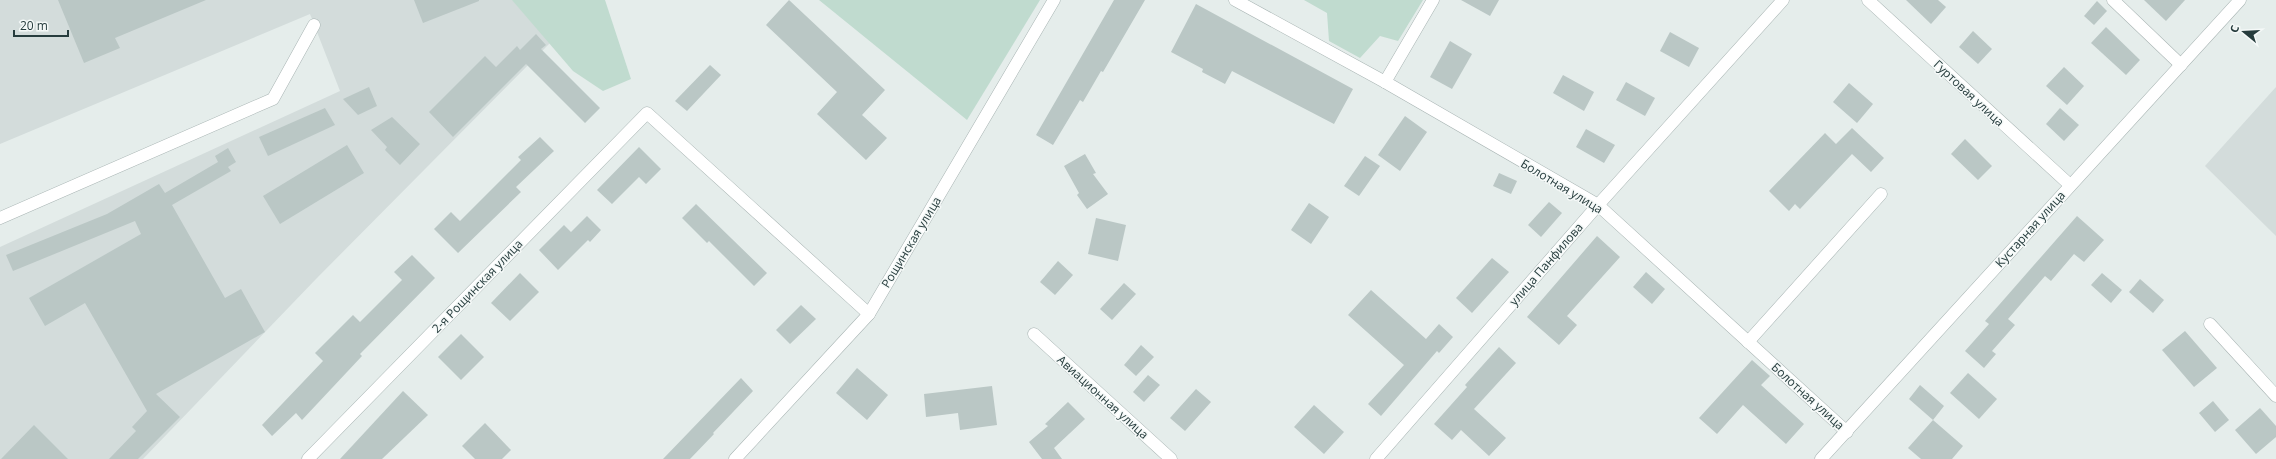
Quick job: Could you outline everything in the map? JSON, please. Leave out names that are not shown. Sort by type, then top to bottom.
[{"type":"street","name":"Рощинская улица","points":[[735,459],[869,314],[1054,0]]},
{"type":"street","name":"Болотная улица","points":[[1235,0],[1385,82],[1598,206],[1847,432]]},
{"type":"street","points":[[1385,82],[1433,0]]},
{"type":"street","name":"улица Панфилова","points":[[1376,459],[1598,206],[1783,0]]},
{"type":"street","name":"Гуртовая улица","points":[[1868,0],[2070,185]]},
{"type":"street","points":[[2113,0],[2181,64]]},
{"type":"street","name":"Кустарная улица","points":[[1821,459],[2240,0]]},
{"type":"street","points":[[0,218],[273,99],[314,25]]},
{"type":"street","name":"2-я Рощинская улица","points":[[308,459],[646,113],[869,314]]},
{"type":"street","points":[[1748,342],[1882,194]]},
{"type":"street","points":[[2210,324],[2276,396]]},
{"type":"street","name":"Авиационная улица","points":[[1034,334],[1171,459]]},
{"type":"shaded area","points":[[0,0],[558,0],[550,43],[316,279],[143,459],[0,459],[0,247],[340,91],[310,14],[0,144]]},
{"type":"shaded area","points":[[2276,87],[2276,236],[2205,166]]},
{"type":"green space","points":[[512,0],[605,0],[631,79],[603,91],[573,71]]},
{"type":"green space","points":[[819,0],[1040,0],[967,120]]},
{"type":"green space","points":[[1304,0],[1423,0],[1398,41],[1380,36],[1360,58],[1329,41],[1327,13]]},
{"type":"building","points":[[58,0],[206,0],[115,38],[120,48],[84,63]]},
{"type":"building","points":[[414,0],[479,0],[479,1],[423,23]]},
{"type":"building","points":[[789,0],[885,90],[862,115],[887,138],[866,160],[817,114],[837,92],[766,25]]},
{"type":"building","points":[[1114,0],[1145,0],[1103,72],[1101,71],[1083,102],[1080,100],[1053,145],[1036,135]]},
{"type":"building","points":[[1461,0],[1499,0],[1490,16]]},
{"type":"building","points":[[1906,0],[1938,0],[1946,7],[1931,24]]},
{"type":"building","points":[[2144,0],[2185,0],[2166,21]]},
{"type":"building","points":[[2097,1],[2107,11],[2094,25],[2084,16]]},
{"type":"building","points":[[1196,4],[1353,89],[1334,124],[1232,71],[1225,84],[1202,72],[1203,69],[1171,52]]},
{"type":"building","points":[[2106,27],[2140,60],[2126,75],[2091,43]]},
{"type":"building","points":[[1973,31],[1992,49],[1978,64],[1959,47]]},
{"type":"building","points":[[1670,32],[1699,48],[1689,67],[1660,51]]},
{"type":"building","points":[[536,34],[546,45],[541,49],[600,108],[585,123],[526,64],[453,137],[429,112],[485,56],[496,67],[517,46],[520,50]]},
{"type":"building","points":[[1450,41],[1472,54],[1452,89],[1430,77]]},
{"type":"building","points":[[710,65],[721,75],[687,111],[675,101]]},
{"type":"building","points":[[2064,67],[2084,86],[2067,105],[2046,86]]},
{"type":"building","points":[[1563,75],[1594,92],[1584,111],[1553,93]]},
{"type":"building","points":[[1626,82],[1655,98],[1645,116],[1616,100]]},
{"type":"building","points":[[1849,83],[1873,104],[1857,123],[1833,102]]},
{"type":"building","points":[[369,87],[377,106],[358,115],[343,99]]},
{"type":"building","points":[[325,108],[335,125],[268,156],[259,137]]},
{"type":"building","points":[[2060,108],[2079,125],[2064,141],[2046,124]]},
{"type":"building","points":[[1405,116],[1427,132],[1400,171],[1378,155]]},
{"type":"building","points":[[392,117],[420,144],[400,165],[385,150],[387,147],[371,130]]},
{"type":"building","points":[[1852,128],[1884,158],[1871,172],[1852,154],[1800,209],[1795,204],[1789,211],[1769,191],[1825,133],[1836,144]]},
{"type":"building","points":[[1586,129],[1615,145],[1604,163],[1576,147]]},
{"type":"building","points":[[540,137],[554,151],[516,187],[521,192],[458,253],[434,229],[451,212],[460,221],[521,160],[518,157]]},
{"type":"building","points":[[1965,139],[1992,166],[1978,180],[1951,154]]},
{"type":"building","points":[[347,145],[364,173],[280,224],[263,196]]},
{"type":"building","points":[[639,147],[661,169],[646,184],[639,177],[612,204],[597,190]]},
{"type":"building","points":[[228,148],[236,162],[228,167],[231,171],[172,205],[225,298],[241,289],[265,332],[156,394],[180,417],[138,459],[109,459],[136,431],[132,427],[147,411],[85,303],[45,326],[29,298],[141,234],[135,221],[13,271],[6,255],[107,214],[159,184],[165,193],[218,162],[215,156]]},
{"type":"building","points":[[1085,154],[1096,173],[1093,174],[1108,194],[1087,209],[1077,195],[1079,193],[1064,166]]},
{"type":"building","points":[[1365,156],[1380,166],[1359,196],[1344,186]]},
{"type":"building","points":[[1499,173],[1517,181],[1511,194],[1493,186]]},
{"type":"building","points":[[1549,202],[1562,213],[1541,237],[1528,225]]},
{"type":"building","points":[[1309,203],[1329,217],[1311,244],[1291,230]]},
{"type":"building","points":[[696,204],[767,273],[754,286],[709,241],[707,243],[682,218]]},
{"type":"building","points":[[587,216],[601,230],[590,242],[588,240],[558,270],[539,250],[564,225],[571,232]]},
{"type":"building","points":[[2077,216],[2104,240],[2084,262],[2074,254],[2051,281],[2045,276],[2008,319],[2015,325],[1992,351],[1996,354],[1984,368],[1965,351],[1989,324],[1985,321]]},
{"type":"building","points":[[1096,218],[1126,225],[1118,261],[1088,254]]},
{"type":"building","points":[[1597,236],[1620,257],[1567,316],[1577,325],[1559,345],[1527,317]]},
{"type":"building","points":[[412,255],[435,278],[360,354],[362,356],[302,420],[296,413],[272,436],[262,425],[323,361],[315,353],[353,315],[360,322],[402,280],[394,272]]},
{"type":"building","points":[[1492,258],[1509,272],[1472,313],[1456,298]]},
{"type":"building","points":[[1058,261],[1073,275],[1055,295],[1040,282]]},
{"type":"building","points":[[1646,272],[1665,289],[1652,304],[1633,287]]},
{"type":"building","points":[[520,273],[539,292],[510,321],[491,303]]},
{"type":"building","points":[[2102,273],[2122,290],[2111,303],[2091,285]]},
{"type":"building","points":[[2140,279],[2164,300],[2153,313],[2129,292]]},
{"type":"building","points":[[1124,283],[1136,294],[1112,320],[1100,309]]},
{"type":"building","points":[[1371,290],[1426,339],[1439,324],[1453,337],[1439,353],[1437,351],[1381,416],[1368,404],[1404,365],[1348,315]]},
{"type":"building","points":[[801,305],[816,319],[790,344],[776,330]]},
{"type":"building","points":[[2185,331],[2217,368],[2194,387],[2162,350]]},
{"type":"building","points":[[461,334],[484,357],[461,380],[438,357]]},
{"type":"building","points":[[1141,345],[1154,357],[1136,376],[1124,365]]},
{"type":"building","points":[[1499,347],[1516,363],[1474,409],[1506,438],[1489,456],[1461,430],[1452,440],[1434,424],[1467,387],[1465,385]]},
{"type":"building","points":[[1752,360],[1770,376],[1761,385],[1804,424],[1786,444],[1743,405],[1717,434],[1699,418]]},
{"type":"building","points":[[857,368],[888,395],[867,420],[836,393]]},
{"type":"building","points":[[1968,373],[1997,399],[1979,419],[1950,393]]},
{"type":"building","points":[[1148,375],[1160,385],[1144,402],[1133,392]]},
{"type":"building","points":[[741,378],[753,391],[690,459],[663,459]]},
{"type":"building","points":[[1920,385],[1944,406],[1933,420],[1909,399]]},
{"type":"building","points":[[992,386],[997,425],[960,430],[958,413],[926,417],[924,394]]},
{"type":"building","points":[[1196,389],[1211,402],[1185,431],[1170,418]]},
{"type":"building","points":[[403,391],[428,415],[382,459],[340,459]]},
{"type":"building","points":[[2213,401],[2229,420],[2215,432],[2199,413]]},
{"type":"building","points":[[1068,402],[1085,419],[1054,448],[1062,459],[1042,459],[1029,442],[1048,426],[1045,424]]},
{"type":"building","points":[[1314,405],[1344,432],[1324,454],[1294,427]]},
{"type":"building","points":[[2260,408],[2276,426],[2276,437],[2256,454],[2235,430]]},
{"type":"building","points":[[1933,420],[1963,446],[1952,459],[1921,459],[1908,448]]},
{"type":"building","points":[[485,423],[511,450],[502,459],[475,459],[462,446]]},
{"type":"building","points":[[34,425],[68,459],[1,459]]}]
